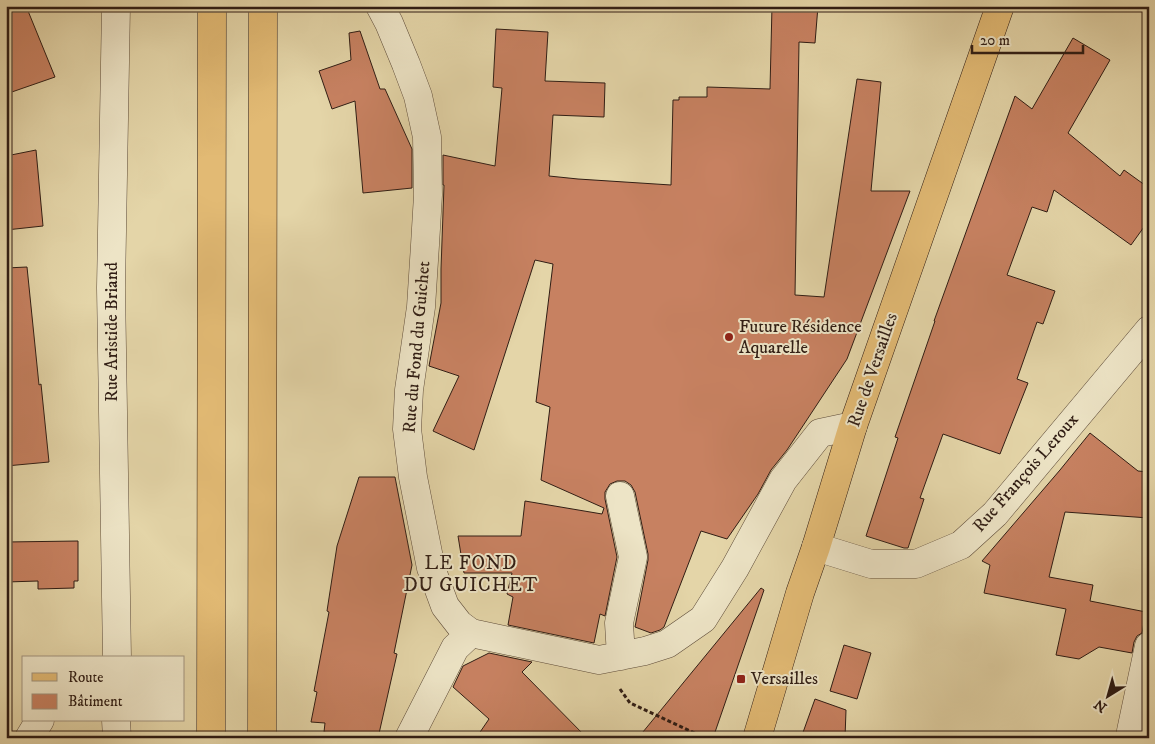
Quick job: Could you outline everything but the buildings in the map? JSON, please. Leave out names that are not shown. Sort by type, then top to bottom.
[{"type":"main road","points":[[211,738],[212,6]]},
{"type":"main road","points":[[262,738],[263,6]]},
{"type":"main road","name":"Rue de Versailles","points":[[756,738],[853,426],[1000,6]]},
{"type":"street","name":"Rue Aristide Briand","points":[[116,6],[111,288],[117,656]]},
{"type":"street","name":"Rue du Fond du Guichet","points":[[380,6],[389,23],[418,96],[427,137],[428,195],[421,307],[409,390],[407,429],[413,477],[431,568],[445,606],[459,624],[471,633]]},
{"type":"street","name":"Rue François Leroux","points":[[816,547],[871,564],[916,564],[961,545],[995,514],[1149,330]]},
{"type":"street","points":[[409,738],[455,648],[471,633],[610,658],[645,651],[667,644],[703,619],[735,568],[783,480],[820,433],[853,426]]},
{"type":"street","points":[[610,658],[633,557],[620,496]]},
{"type":"street","points":[[1131,738],[1149,646]]},
{"type":"street","points":[[29,738],[39,722]]},
{"type":"street","points":[[116,722],[117,738]]},
{"type":"path","points":[[610,658],[630,703],[705,738]]},
{"type":"place","name":"Future Résidence Aquarelle","points":[[729,337]]},
{"type":"place","name":"Versailles","points":[[741,679]]},
{"type":"district","name":"LE FOND DU GUICHET","points":[[471,574]]}]
